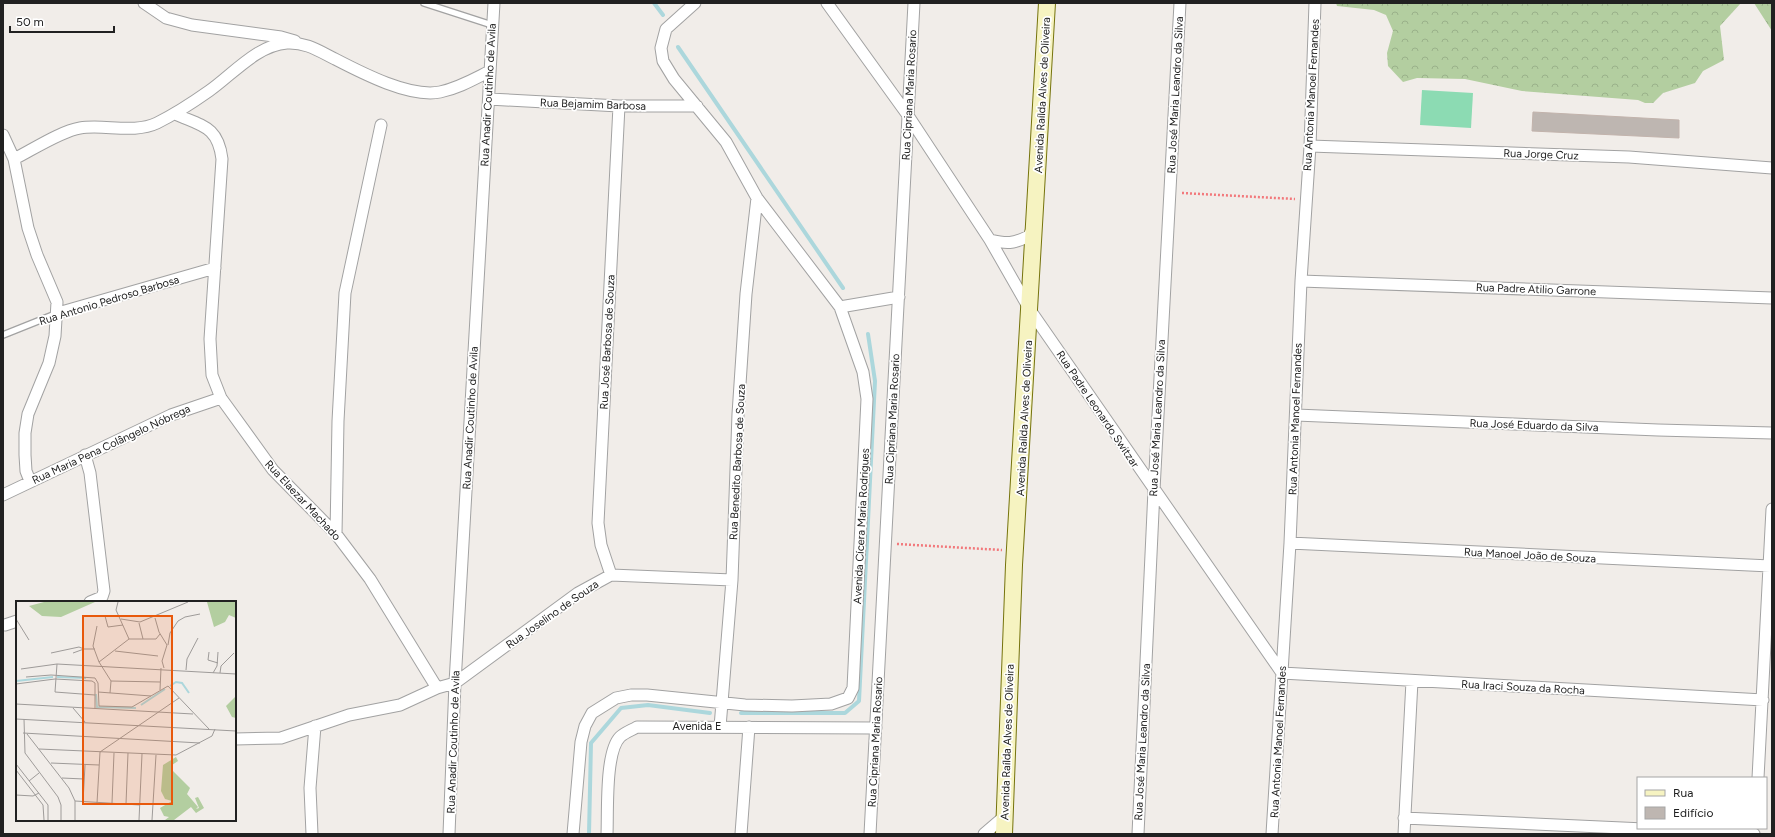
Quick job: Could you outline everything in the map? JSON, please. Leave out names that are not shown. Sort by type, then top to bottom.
[{"type":"street","points":[[144,3],[166,18],[192,25],[281,37],[305,44],[361,72],[390,84],[423,91],[439,92],[464,85],[490,70]]},
{"type":"street","name":"Rua Anadir Coutinho de Avila","points":[[449,834],[455,683],[494,3]]},
{"type":"street","name":"Avenida Cícera Maria Rodrigues","points":[[574,834],[581,742],[585,726],[592,713],[604,704],[616,698],[631,695],[721,701],[745,705],[792,706],[831,704],[848,698],[853,688],[867,399],[863,372],[840,307],[757,198],[726,142],[674,79],[664,60],[661,48],[666,29],[695,3]]},
{"type":"street","name":"Rua Padre Leonardo Switzar","points":[[827,3],[907,114],[990,240],[1030,310],[1282,673]]},
{"type":"street","name":"Rua Cipriana Maria Rosario","points":[[870,834],[914,3]]},
{"type":"street","name":"Avenida Raílda Alves de Oliveira","points":[[1004,834],[1014,565],[1047,3]]},
{"type":"street","name":"Rua José Maria Leandro da Silva","points":[[1138,834],[1169,193],[1180,3]]},
{"type":"street","name":"Rua Antonia Manoel Fernandes","points":[[1272,834],[1290,543],[1301,281],[1310,146],[1315,3]]},
{"type":"street","points":[[14,159],[77,128],[92,126],[138,128],[155,124],[175,114],[208,92],[262,50],[287,43],[305,44]]},
{"type":"street","name":"Rua Bejamim Barbosa","points":[[489,99],[619,106],[697,106]]},
{"type":"street","name":"Rua José Barbosa de Souza","points":[[611,575],[601,545],[598,523],[619,106]]},
{"type":"street","name":"Rua Elaezar Machado","points":[[175,114],[210,130],[217,138],[221,149],[222,159],[210,340],[212,375],[221,398],[273,470],[336,534],[370,579],[437,688]]},
{"type":"street","points":[[336,534],[338,421],[345,293],[381,125]]},
{"type":"street","points":[[3,135],[14,159],[28,228],[57,302],[58,313],[56,336],[49,363],[28,414],[25,447],[26,471],[30,481]]},
{"type":"street","name":"Rua Jorge Cruz","points":[[1310,146],[1629,157],[1772,168]]},
{"type":"street","name":"Rua Benedito Barbosa de Souza","points":[[720,727],[732,580],[738,414],[746,294],[757,198]]},
{"type":"street","points":[[990,240],[1010,244],[1029,236],[1034,226]]},
{"type":"street","name":"Rua Antonio Pedroso Barbosa","points":[[58,313],[215,268]]},
{"type":"street","name":"Rua Padre Atilio Garrone","points":[[1301,281],[1772,298]]},
{"type":"street","points":[[840,307],[899,297]]},
{"type":"street","name":"Rua Maria Pena Colângelo Nóbrega","points":[[3,495],[171,415],[221,398]]},
{"type":"street","name":"Rua José Eduardo da Silva","points":[[1296,415],[1658,430],[1772,433]]},
{"type":"street","points":[[85,455],[90,472],[104,591],[102,596],[92,601]]},
{"type":"street","points":[[1758,777],[1772,509]]},
{"type":"street","name":"Rua Manoel João de Souza","points":[[1290,543],[1770,566]]},
{"type":"street","name":"Rua Joselino de Souza","points":[[455,683],[578,593],[611,575],[732,580]]},
{"type":"street","points":[[5,625],[16,622]]},
{"type":"street","name":"Rua Iraci Souza da Rocha","points":[[1282,673],[1763,700]]},
{"type":"street","points":[[1404,834],[1412,681]]},
{"type":"street","points":[[236,739],[281,738],[349,715],[400,705],[437,688],[455,683]]},
{"type":"street","points":[[310,831],[310,788],[315,726]]},
{"type":"street","name":"Avenida E","points":[[607,834],[609,772],[613,750],[620,737],[637,727],[876,728]]},
{"type":"street","points":[[741,834],[749,727]]},
{"type":"street","points":[[984,834],[1005,816]]},
{"type":"street","points":[[1404,818],[1534,830],[1754,834]]},
{"type":"lane","points":[[424,3],[492,25]]},
{"type":"lane","name":"Rua Antonio Pedroso Barbosa","points":[[3,335],[58,313]]},
{"type":"path","points":[[1169,193],[1306,199]]},
{"type":"path","points":[[886,543],[1016,551]]},
{"type":"green space","points":[[1336,3],[1741,3],[1720,26],[1724,60],[1703,71],[1695,83],[1663,93],[1653,103],[1645,103],[1638,100],[1522,91],[1465,79],[1417,78],[1403,82],[1388,66],[1387,53],[1393,31],[1386,15],[1374,10],[1337,6]]},
{"type":"green space","points":[[1754,3],[1772,3],[1772,31]]},
{"type":"green space","points":[[1422,90],[1473,93],[1471,128],[1420,125]]},
{"type":"building","points":[[1533,112],[1679,120],[1679,138],[1532,131]]},
{"type":"waterway","points":[[654,3],[663,15]]},
{"type":"waterway","points":[[678,47],[843,288]]},
{"type":"waterway","points":[[741,713],[845,713],[859,701],[875,381],[868,334]]},
{"type":"waterway","points":[[589,834],[591,743],[621,708],[648,705],[710,713]]}]
